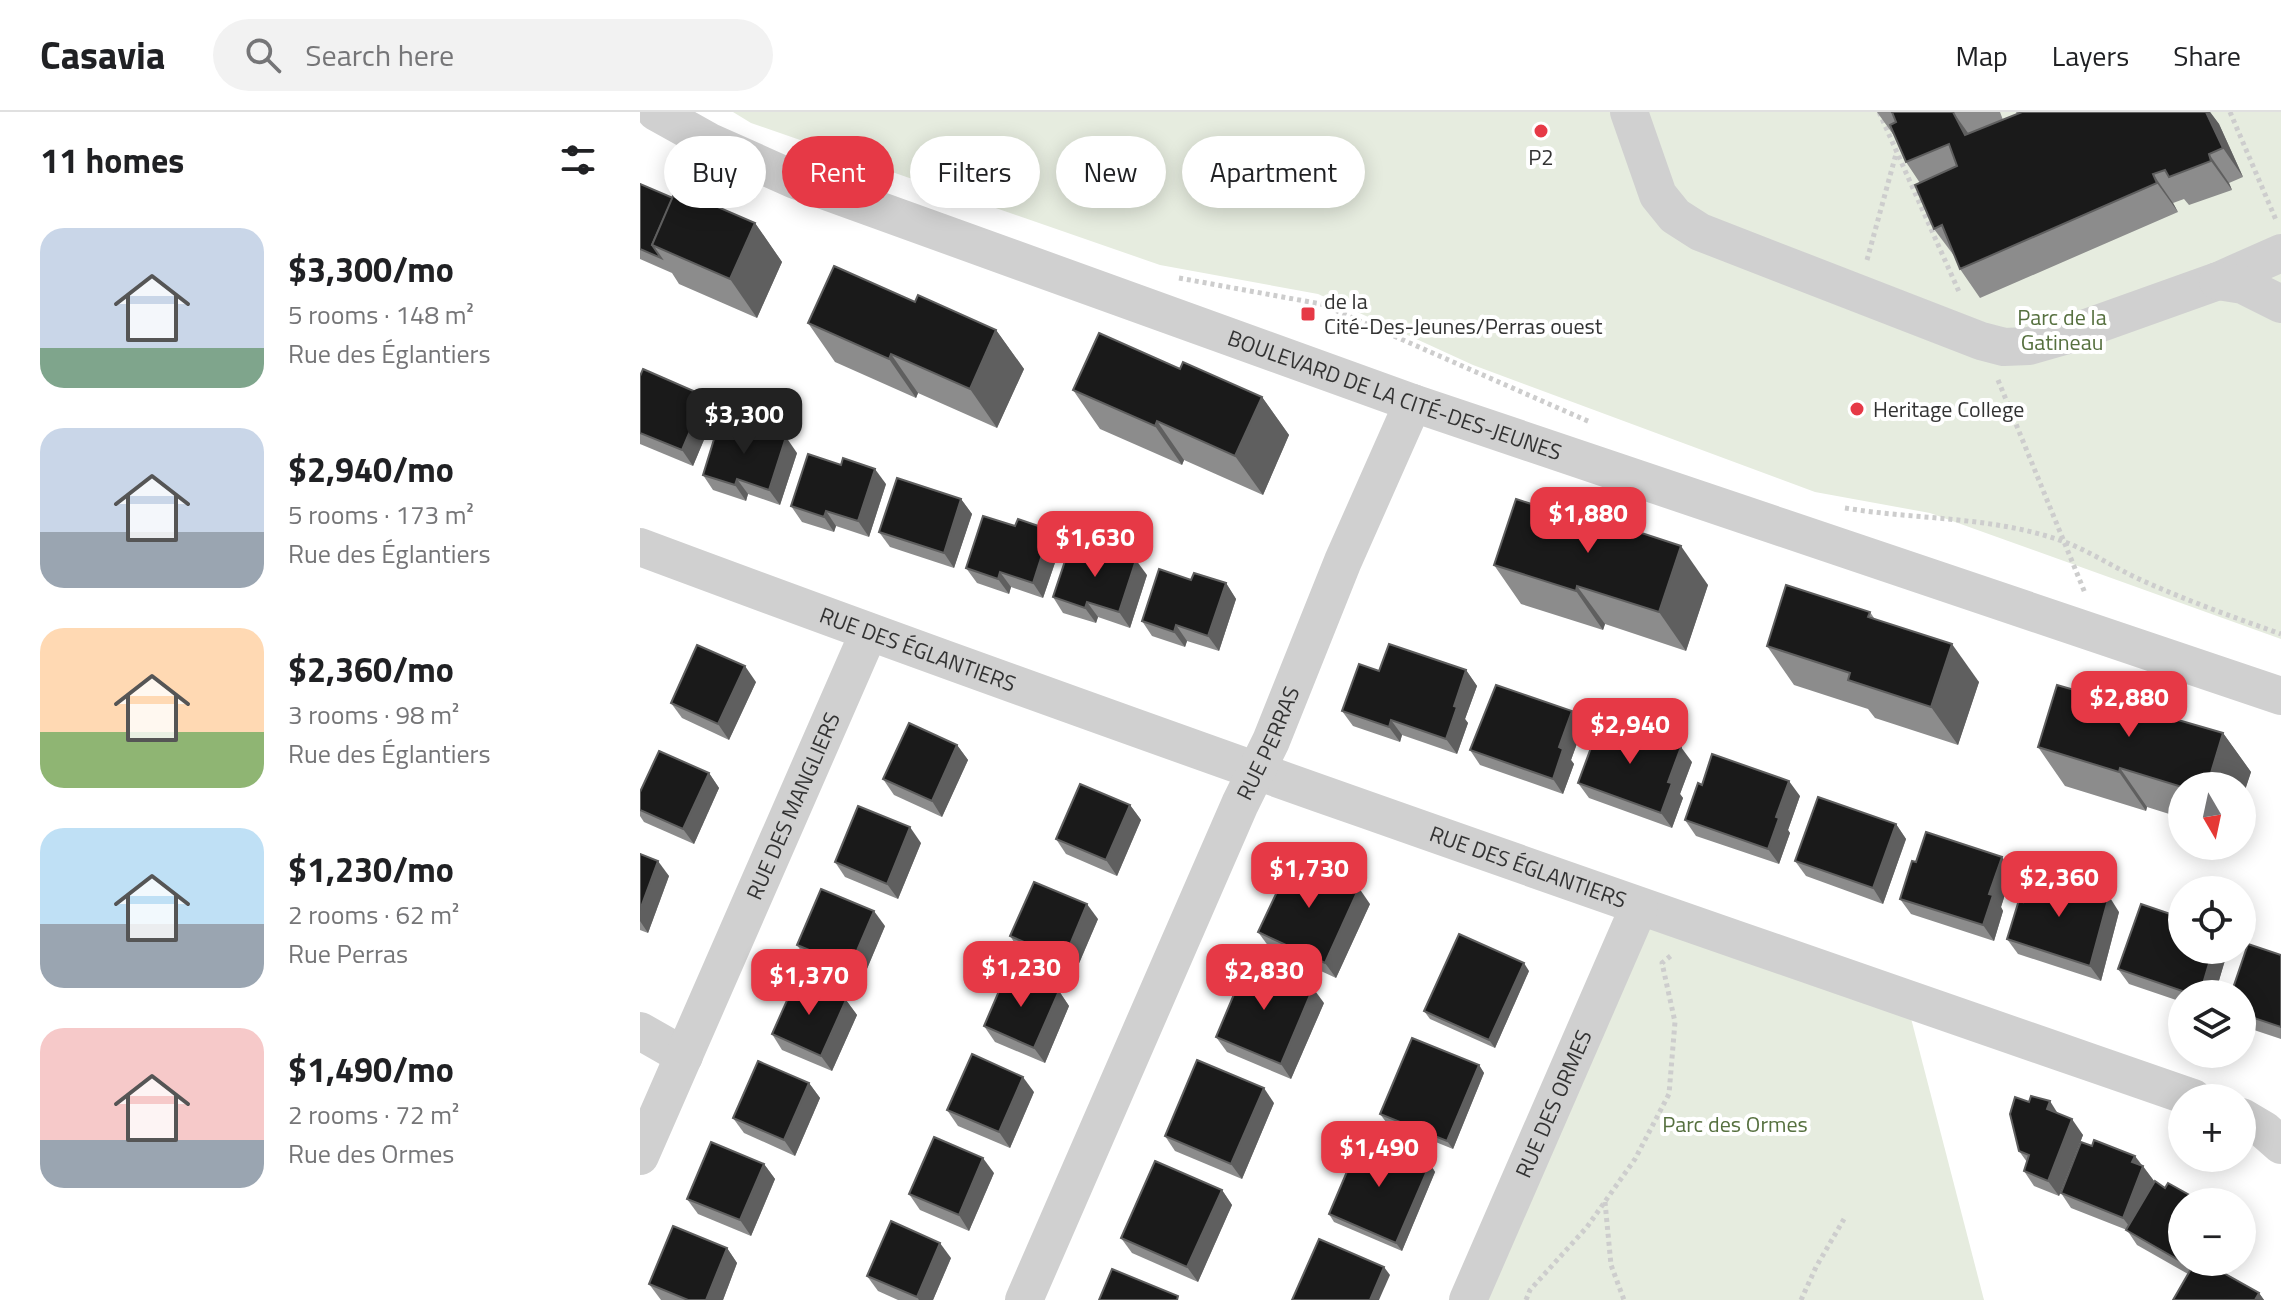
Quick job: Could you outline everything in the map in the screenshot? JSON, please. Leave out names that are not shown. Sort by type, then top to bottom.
[{"type":"street","name":"BOULEVARD DE LA CITÉ-DES-JEUNES","points":[[656,112],[710,142],[795,180],[1413,403],[2281,696]]},
{"type":"street","points":[[1629,112],[1658,195],[1675,216],[1700,232],[1859,291],[1981,341],[2004,347],[2029,346],[2064,336],[2218,281],[2279,238]]},
{"type":"street","points":[[2218,281],[2243,285],[2281,304]]},
{"type":"street","name":"RUE PERRAS","points":[[1024,1300],[1413,403]]},
{"type":"street","name":"RUE DES ÉGLANTIERS","points":[[640,547],[1639,907],[2168,1089]]},
{"type":"street","name":"RUE DES MANGLIERS","points":[[640,1156],[869,632]]},
{"type":"street","name":"RUE DES ORMES","points":[[1468,1300],[1639,907]]},
{"type":"street","points":[[640,1031],[684,1056]]},
{"type":"street","points":[[2256,1125],[2281,1145]]},
{"type":"path","points":[[2230,112],[2279,238]]},
{"type":"path","points":[[1859,291],[1896,153]]},
{"type":"path","points":[[1177,277],[1321,304],[1604,428]]},
{"type":"path","points":[[1840,508],[2017,528],[2055,539],[2191,602],[2281,634]]},
{"type":"path","points":[[1526,1300],[1530,1290],[1580,1236],[1635,1159],[1669,1094],[1675,1022],[1662,963],[1674,953]]},
{"type":"path","points":[[1605,1201],[1611,1265],[1624,1300]]},
{"type":"path","points":[[1801,1300],[1844,1219]]},
{"type":"green space","name":"Parc de la Gatineau","points":[[733,112],[2281,112],[2281,639],[1930,513],[1815,492],[1473,365],[1318,294],[1160,265],[996,208],[1040,208],[1040,136],[910,136],[910,178],[894,173],[894,136],[788,136],[751,123]]},
{"type":"green space","name":"Parc des Ormes","points":[[1639,907],[1906,999],[1984,1300],[1468,1300]]},
{"type":"building","points":[[1892,112],[1953,112],[1965,135],[2022,112],[2206,112],[2223,148],[2209,154],[2211,161],[2169,177],[2165,170],[2153,174],[2157,183],[1960,269],[1942,225],[1934,229],[1915,185],[1957,166],[1949,144],[1906,162],[1890,125],[1896,122]]},
{"type":"building","points":[[640,184],[664,194],[664,208],[669,208],[652,245],[661,258],[640,249]]},
{"type":"building","points":[[668,208],[720,208],[755,223],[730,279],[652,245]]},
{"type":"building","points":[[834,266],[915,302],[918,295],[996,330],[970,389],[891,354],[889,359],[808,323]]},
{"type":"building","points":[[1099,333],[1180,369],[1183,362],[1262,397],[1235,456],[1157,421],[1155,426],[1073,390]]},
{"type":"building","points":[[643,369],[705,396],[682,450],[640,433],[640,376]]},
{"type":"building","points":[[719,423],[752,434],[754,427],[786,437],[769,490],[737,479],[735,485],[703,475]]},
{"type":"building","points":[[808,454],[841,465],[843,458],[875,469],[858,521],[826,511],[824,517],[791,506]]},
{"type":"building","points":[[897,478],[961,499],[944,553],[879,532]]},
{"type":"building","points":[[1516,499],[1584,521],[1587,515],[1599,520],[1602,512],[1617,517],[1614,524],[1681,546],[1659,612],[1577,586],[1576,591],[1494,565]]},
{"type":"building","points":[[983,516],[1015,526],[1018,519],[1050,530],[1033,583],[1000,572],[998,579],[966,568]]},
{"type":"building","points":[[1070,546],[1102,556],[1104,549],[1136,560],[1119,612],[1087,602],[1085,608],[1053,597]]},
{"type":"building","points":[[1159,569],[1191,580],[1194,573],[1226,583],[1208,636],[1176,625],[1174,632],[1142,621]]},
{"type":"building","points":[[1786,585],[1870,612],[1868,617],[1952,644],[1931,707],[1848,680],[1850,673],[1767,646]]},
{"type":"building","points":[[1389,644],[1466,670],[1446,739],[1391,720],[1389,727],[1342,711],[1359,664],[1379,671]]},
{"type":"building","points":[[697,645],[745,666],[718,724],[671,703]]},
{"type":"building","points":[[1496,685],[1572,711],[1559,747],[1563,749],[1553,779],[1470,750]]},
{"type":"building","points":[[2057,685],[2223,733],[2211,772],[2168,772],[2168,783],[2120,768],[2119,772],[2038,747]]},
{"type":"building","points":[[1602,718],[1681,747],[1661,813],[1578,783]]},
{"type":"building","points":[[909,723],[957,745],[932,801],[883,779]]},
{"type":"building","points":[[659,751],[709,773],[683,829],[640,810],[640,792]]},
{"type":"building","points":[[1712,754],[1789,781],[1768,849],[1685,820],[1698,783],[1702,785]]},
{"type":"building","points":[[1080,784],[1130,805],[1106,860],[1056,839]]},
{"type":"building","points":[[1818,797],[1896,824],[1873,888],[1795,861]]},
{"type":"building","points":[[858,806],[910,827],[887,884],[835,862]]},
{"type":"building","points":[[1926,832],[2002,857],[1989,894],[1993,895],[1983,925],[1900,899],[1912,861],[1916,862]]},
{"type":"building","points":[[640,854],[658,861],[640,910]]},
{"type":"building","points":[[1293,858],[1359,888],[1325,963],[1258,932]]},
{"type":"building","points":[[2033,873],[2109,896],[2090,966],[2007,939],[2019,900],[2023,902]]},
{"type":"building","points":[[1034,882],[1087,904],[1064,959],[1010,936]]},
{"type":"building","points":[[821,889],[874,911],[850,967],[797,945]]},
{"type":"building","points":[[2141,904],[2168,913],[2168,964],[2209,964],[2204,980],[2168,980],[2168,986],[2118,969]]},
{"type":"building","points":[[1459,934],[1524,963],[1489,1040],[1424,1011]]},
{"type":"building","points":[[2256,947],[2281,955],[2281,1027],[2256,1019],[2256,980],[2236,980],[2241,964],[2256,964]]},
{"type":"building","points":[[1248,961],[1313,988],[1281,1064],[1216,1037]]},
{"type":"building","points":[[1008,970],[1059,991],[1034,1048],[984,1026]]},
{"type":"building","points":[[797,978],[846,1000],[821,1056],[772,1034]]},
{"type":"building","points":[[1412,1038],[1479,1065],[1447,1141],[1380,1114]]},
{"type":"building","points":[[972,1054],[1023,1077],[999,1132],[947,1110]]},
{"type":"building","points":[[1197,1060],[1264,1088],[1231,1164],[1165,1136]]},
{"type":"building","points":[[758,1061],[809,1083],[784,1140],[733,1118]]},
{"type":"building","points":[[2031,1096],[2050,1101],[2047,1109],[2072,1119],[2048,1181],[2024,1171],[2029,1155],[2019,1151],[2010,1114],[2015,1097],[2029,1102]]},
{"type":"building","points":[[1362,1136],[1430,1164],[1396,1243],[1329,1214]]},
{"type":"building","points":[[934,1137],[983,1158],[959,1215],[909,1194]]},
{"type":"building","points":[[2094,1140],[2135,1156],[2132,1162],[2143,1166],[2123,1218],[2061,1193],[2081,1142],[2092,1146]]},
{"type":"building","points":[[711,1142],[764,1164],[740,1220],[687,1199]]},
{"type":"building","points":[[1155,1161],[1222,1190],[1187,1267],[1121,1238]]},
{"type":"building","points":[[2155,1181],[2165,1188],[2168,1183],[2177,1188],[2168,1188],[2168,1254],[2126,1230]]},
{"type":"building","points":[[891,1221],[940,1243],[917,1297],[867,1276]]},
{"type":"building","points":[[673,1226],[727,1248],[706,1300],[688,1300],[649,1284]]},
{"type":"building","points":[[1319,1239],[1384,1267],[1370,1300],[1292,1300]]},
{"type":"building","points":[[1112,1269],[1178,1296],[1177,1300],[1099,1300]]},
{"type":"building","points":[[2187,1276],[2229,1276],[2259,1293],[2255,1300],[2173,1300]]},
{"type":"place","name":"P2","points":[[1541,131]]},
{"type":"place","name":"de la Cité-Des-Jeunes/Perras ouest","points":[[1308,314]]},
{"type":"place","name":"Heritage College","points":[[1857,409]]}]
